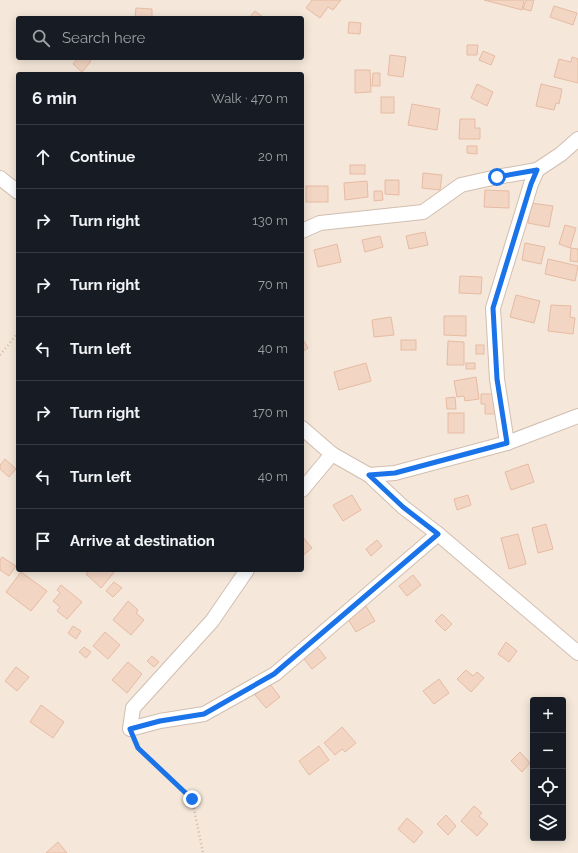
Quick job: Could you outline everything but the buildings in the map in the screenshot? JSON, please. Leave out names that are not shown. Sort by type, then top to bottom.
[{"type":"street","points":[[304,230],[320,223],[424,212],[461,185],[537,170],[561,154],[578,138]]},
{"type":"street","points":[[507,443],[497,379],[493,308],[531,184],[537,170]]},
{"type":"street","points":[[0,178],[16,190]]},
{"type":"street","points":[[369,475],[395,473],[507,443],[578,416]]},
{"type":"street","points":[[304,430],[332,454],[369,475],[403,507],[438,534],[578,653]]},
{"type":"street","points":[[304,488],[332,454]]},
{"type":"street","points":[[246,572],[212,621],[133,708],[130,729],[160,721],[204,714],[274,674],[438,534]]},
{"type":"path","points":[[0,354],[16,336]]},
{"type":"path","points":[[130,729],[138,748],[192,799],[203,853]]},
{"type":"shaded area","points":[[0,0],[578,0],[578,853],[0,853]]},
{"type":"route","points":[[192,799],[138,748],[130,729],[160,721],[204,714],[274,674],[438,534],[403,507],[369,475],[395,473],[507,443],[497,379],[493,308],[531,184],[537,170],[497,177]]}]
